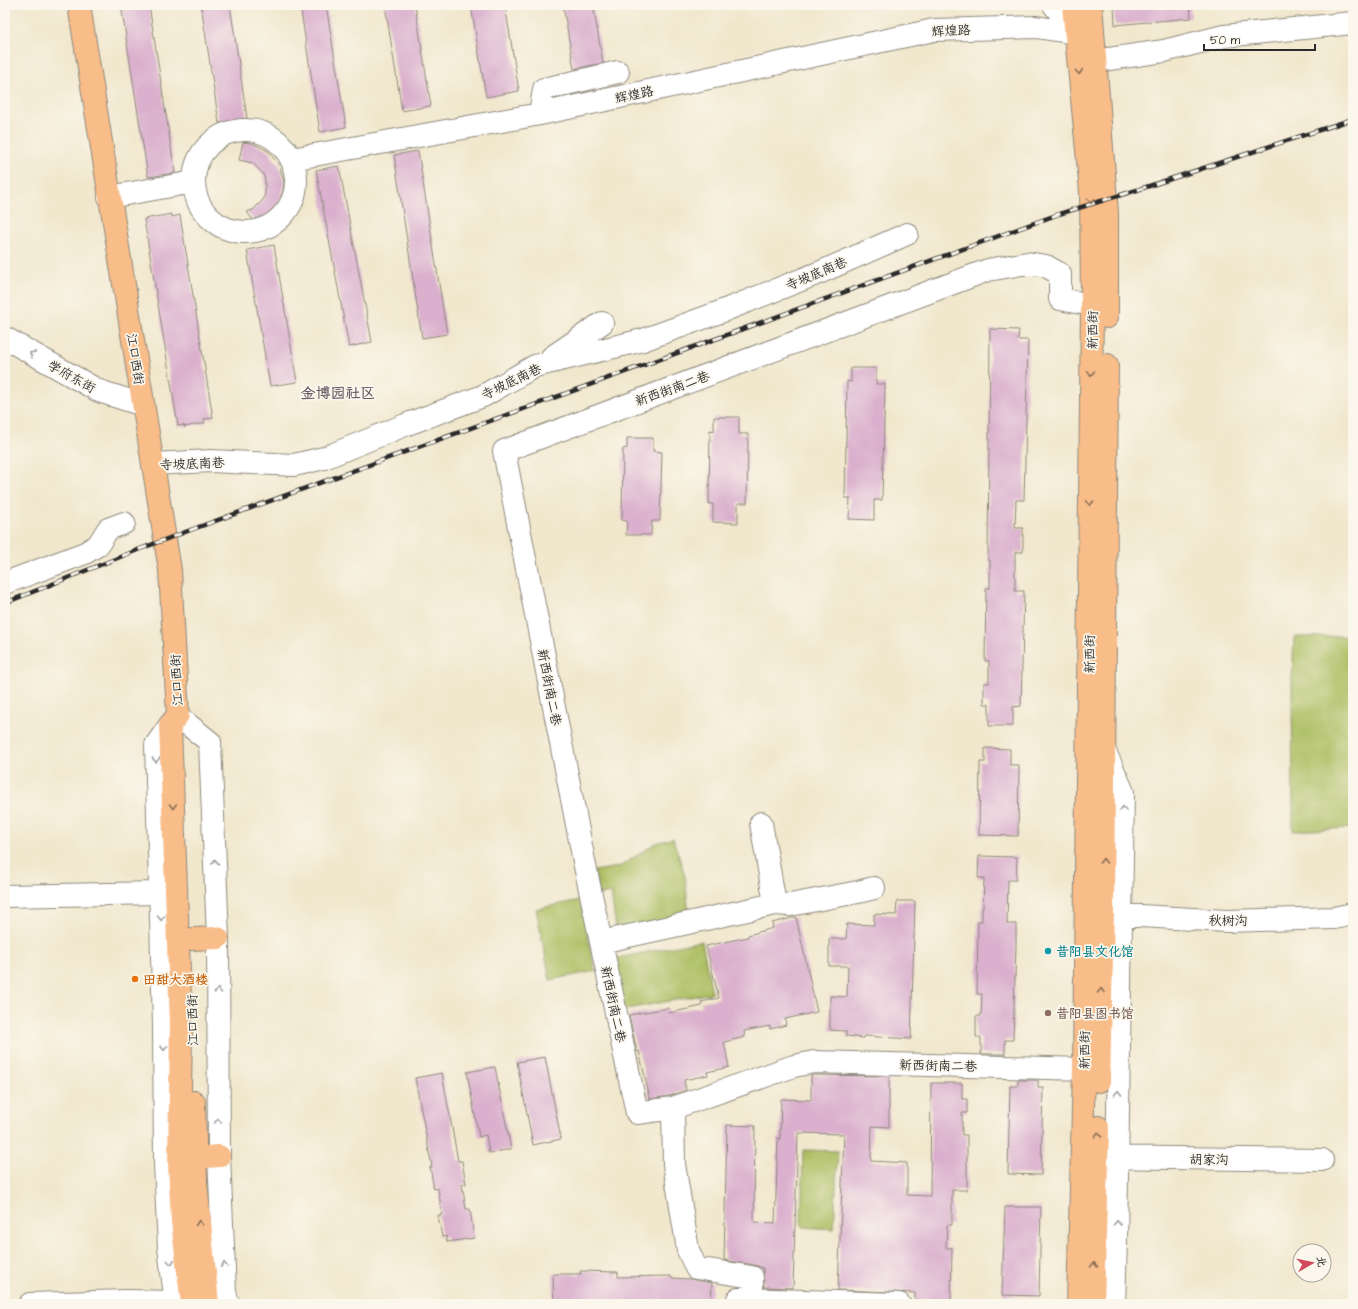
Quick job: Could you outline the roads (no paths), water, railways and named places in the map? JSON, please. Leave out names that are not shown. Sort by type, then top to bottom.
[{"type":"main road","name":"江口西街","points":[[79,5],[170,570],[178,721],[177,941],[182,1221],[200,1301]]},
{"type":"main road","name":"新西街","points":[[1073,5],[1091,192],[1092,305],[1084,1069],[1078,1304]]},
{"type":"main road","name":"新西街","points":[[1091,5],[1108,213],[1104,749],[1112,915],[1107,1158],[1093,1304]]},
{"type":"main road","points":[[177,941],[218,938]]},
{"type":"main road","name":"江口西街","points":[[177,941],[172,1025],[180,1162]]},
{"type":"main road","points":[[180,1162],[219,1156]]},
{"type":"street","points":[[1054,5],[1095,61],[1164,51],[1224,36],[1353,23]]},
{"type":"street","name":"辉煌路","points":[[292,159],[540,114],[934,30],[1036,27],[1075,33]]},
{"type":"street","points":[[540,114],[544,89],[618,72]]},
{"type":"street","points":[[238,130],[260,132],[279,142],[292,159],[296,170],[295,192],[292,202],[286,212],[269,226],[248,232],[228,229],[215,222],[200,203],[196,194],[194,182],[198,162],[203,152],[218,137],[228,132],[238,130]]},
{"type":"street","points":[[109,197],[194,182]]},
{"type":"street","name":"寺坡底南巷","points":[[153,464],[211,461],[294,465],[324,458],[405,425],[483,396],[535,366],[643,340],[720,312],[821,272],[907,234]]},
{"type":"street","name":"新西街南二巷","points":[[1084,1069],[814,1062],[794,1066],[673,1108],[637,1112],[583,859],[504,451],[988,270],[1027,263],[1046,266],[1060,274],[1060,300],[1092,305]]},
{"type":"street","points":[[535,366],[561,351],[602,323]]},
{"type":"street","name":"学府东街","points":[[5,338],[99,391],[143,404]]},
{"type":"street","points":[[5,583],[85,554],[98,545],[108,529],[124,523]]},
{"type":"street","points":[[30,1304],[127,1300],[200,1301],[219,1156],[218,938],[210,742],[178,721],[156,745],[160,893],[177,941]]},
{"type":"street","points":[[761,823],[775,904]]},
{"type":"street","points":[[601,942],[775,904],[790,905],[874,888]]},
{"type":"street","points":[[5,896],[160,893]]},
{"type":"street","name":"秋树沟","points":[[1112,915],[1226,921],[1334,918],[1353,914]]},
{"type":"street","points":[[673,1108],[674,1164],[688,1250],[696,1268],[752,1278],[743,1301],[899,1304]]},
{"type":"street","points":[[1107,1158],[1114,1304]]},
{"type":"street","name":"胡家沟","points":[[1107,1158],[1322,1160]]},
{"type":"railway","points":[[5,603],[196,528],[1059,214],[1353,119]]},
{"type":"place","name":"昔阳县文化馆","points":[[1048,951]]},
{"type":"place","name":"田甜大酒楼","points":[[135,979]]},
{"type":"place","name":"昔阳县图书馆","points":[[1048,1013]]},
{"type":"district","name":"金博园社区","points":[[338,393]]}]
